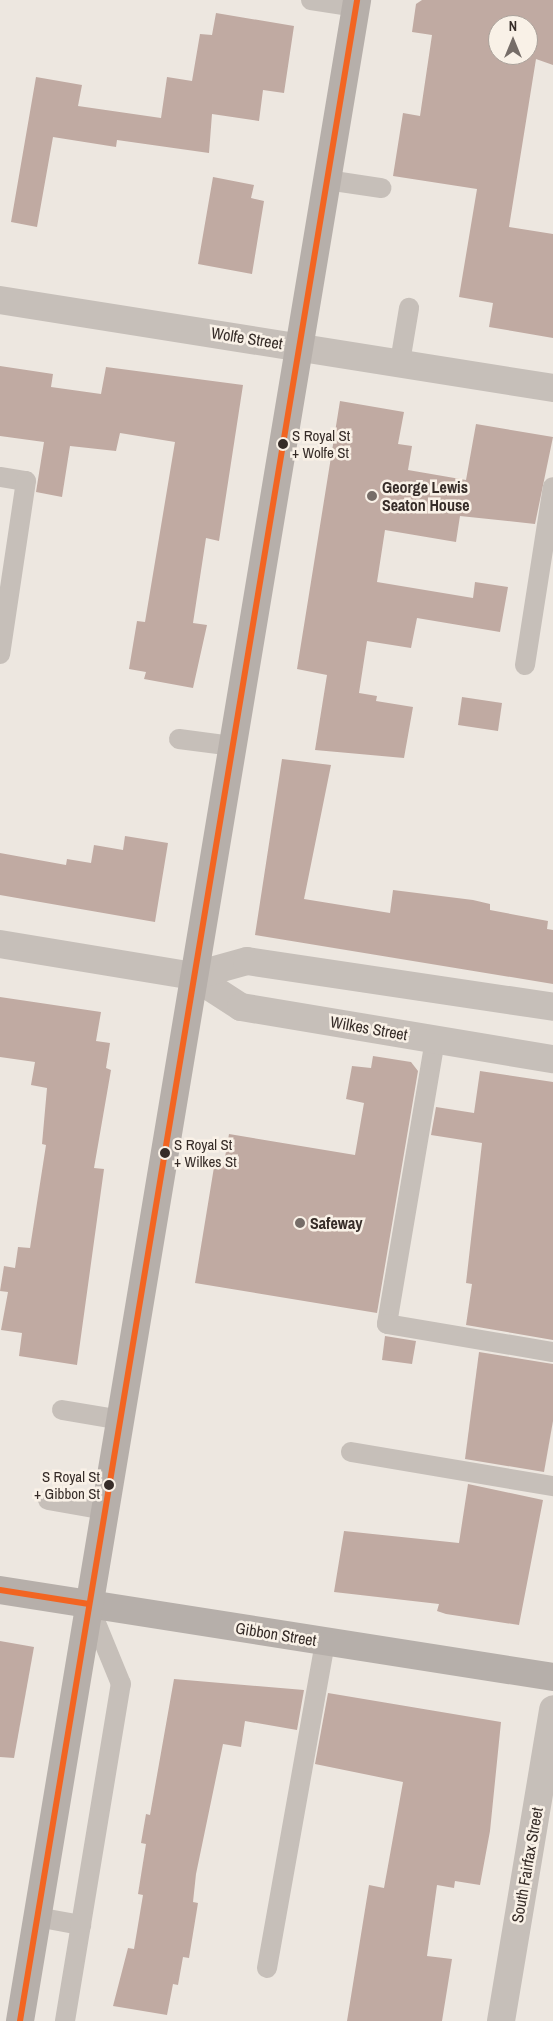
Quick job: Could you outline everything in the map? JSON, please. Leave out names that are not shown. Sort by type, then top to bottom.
[{"type":"main road","points":[[20,2021],[89,1604],[122,1420],[232,746],[357,4]]},
{"type":"main road","name":"Gibbon Street","points":[[0,1590],[553,1677]]},
{"type":"street","name":"Wolfe Street","points":[[0,300],[400,362],[553,388]]},
{"type":"street","name":"Wilkes Street","points":[[0,944],[194,976],[241,1007],[553,1059]]},
{"type":"street","name":"Wilkes Street","points":[[194,976],[247,961],[553,1007]]},
{"type":"street","name":"South Fairfax Street","points":[[501,2021],[553,1709]]},
{"type":"lane","points":[[311,0],[357,4]]},
{"type":"lane","points":[[327,180],[381,188]]},
{"type":"lane","points":[[400,362],[409,308]]},
{"type":"lane","points":[[0,477],[26,481],[0,654]]},
{"type":"lane","points":[[525,665],[553,487]]},
{"type":"lane","points":[[179,739],[232,746]]},
{"type":"lane","points":[[435,1040],[387,1324],[553,1352]]},
{"type":"lane","points":[[62,1410],[122,1420]]},
{"type":"lane","points":[[351,1452],[553,1486]]},
{"type":"lane","points":[[48,1500],[106,1510]]},
{"type":"lane","points":[[65,2021],[120,1684],[89,1604]]},
{"type":"lane","points":[[267,1968],[325,1642]]},
{"type":"lane","points":[[37,1917],[81,1925]]},
{"type":"building","points":[[422,0],[553,0],[553,65],[538,60],[538,15],[488,15],[488,65],[535,65],[509,227],[553,234],[553,338],[489,327],[493,303],[459,297],[477,189],[393,176],[403,113],[420,116],[432,35],[412,32],[416,4]]},
{"type":"building","points":[[216,13],[294,26],[284,93],[263,90],[259,121],[212,114],[209,153],[117,140],[116,147],[53,137],[37,227],[11,222],[36,77],[82,85],[78,106],[161,118],[167,77],[192,81],[200,34],[212,35]]},
{"type":"building","points":[[213,177],[254,185],[251,198],[264,201],[252,274],[198,264]]},
{"type":"building","points":[[0,366],[53,374],[51,387],[101,394],[106,367],[243,385],[219,541],[206,538],[193,623],[207,625],[193,688],[144,679],[146,672],[129,669],[137,621],[145,622],[175,442],[120,433],[116,451],[70,446],[62,497],[36,492],[44,442],[0,436]]},
{"type":"building","points":[[340,401],[404,412],[398,444],[412,446],[408,470],[466,480],[476,424],[553,437],[535,524],[460,516],[456,542],[385,530],[377,582],[473,598],[475,582],[508,587],[500,632],[417,618],[411,648],[367,641],[359,693],[377,696],[376,701],[413,707],[404,758],[315,750],[327,675],[297,669]]},
{"type":"building","points":[[462,697],[502,703],[498,731],[458,725]]},
{"type":"building","points":[[282,759],[331,765],[304,899],[390,913],[393,890],[473,900],[490,904],[490,910],[548,921],[547,929],[553,930],[553,984],[255,935]]},
{"type":"building","points":[[125,836],[168,843],[155,922],[0,895],[0,853],[66,865],[67,859],[91,863],[94,845],[123,850]]},
{"type":"building","points":[[0,997],[101,1012],[96,1041],[110,1043],[106,1068],[111,1070],[94,1168],[104,1169],[77,1365],[19,1356],[22,1333],[1,1330],[8,1292],[0,1291],[4,1266],[15,1268],[18,1247],[30,1248],[46,1145],[42,1144],[47,1088],[31,1085],[35,1062],[0,1057]]},
{"type":"building","name":"Safeway","points":[[373,1056],[411,1062],[418,1071],[377,1313],[195,1283],[215,1161],[224,1163],[229,1134],[355,1155],[364,1103],[346,1099],[352,1066],[371,1068]]},
{"type":"building","points":[[480,1071],[553,1082],[553,1340],[466,1325],[472,1284],[466,1283],[482,1143],[431,1135],[436,1107],[474,1113]]},
{"type":"building","points":[[385,1336],[416,1341],[412,1364],[382,1360]]},
{"type":"building","points":[[479,1352],[553,1364],[553,1421],[544,1472],[465,1459]]},
{"type":"building","points":[[468,1484],[543,1500],[519,1625],[446,1614],[437,1611],[439,1604],[334,1592],[344,1531],[459,1543]]},
{"type":"building","points":[[0,1641],[34,1647],[14,1758],[0,1757]]},
{"type":"building","points":[[174,1679],[304,1690],[297,1730],[245,1721],[241,1747],[223,1744],[196,1874],[193,1902],[198,1903],[189,1958],[183,1957],[178,1985],[173,1984],[167,2015],[113,2006],[128,1948],[134,1949],[143,1895],[138,1894],[146,1844],[141,1843],[146,1814],[150,1815]]},
{"type":"building","points":[[328,1693],[501,1722],[490,1831],[480,1885],[455,1881],[454,1888],[437,1885],[427,1956],[452,1959],[442,2021],[347,2021],[369,1885],[384,1888],[403,1782],[315,1764]]},
{"type":"transit line","points":[[20,2021],[357,0]]},
{"type":"transit line","points":[[0,1590],[89,1604]]},
{"type":"place","name":"S Royal St + Wolfe St","points":[[283,444]]},
{"type":"place","name":"George Lewis Seaton House","points":[[372,496]]},
{"type":"place","name":"S Royal St + Wilkes St","points":[[165,1153]]},
{"type":"place","name":"Safeway","points":[[300,1223]]},
{"type":"place","name":"S Royal St + Gibbon St","points":[[109,1485]]}]
